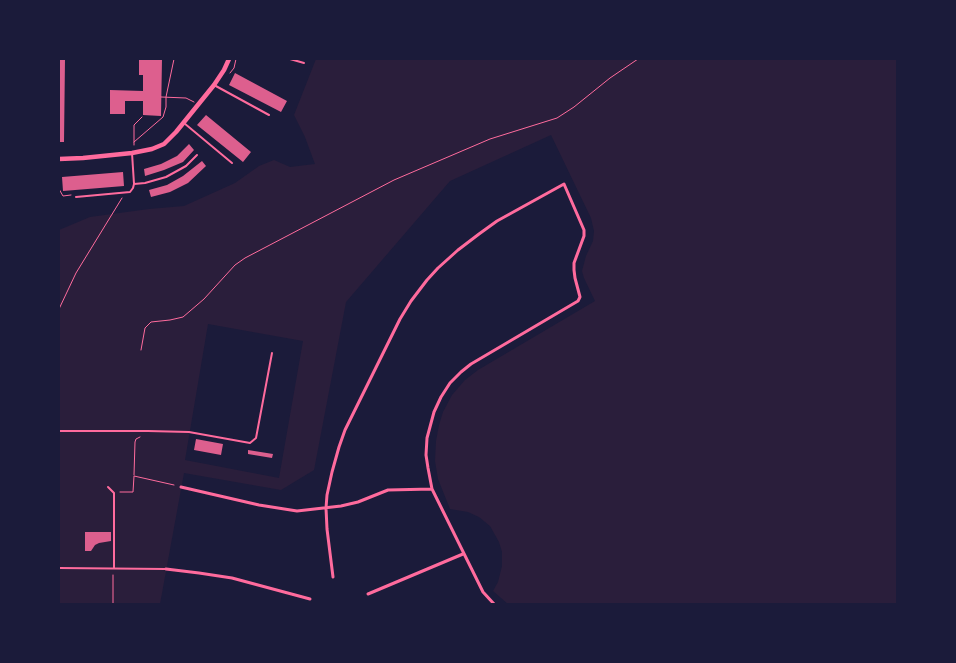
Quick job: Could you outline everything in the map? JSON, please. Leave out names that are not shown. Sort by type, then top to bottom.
[{"type":"street","points":[[59,158],[83,158],[152,149],[164,144],[214,86],[229,59]]},
{"type":"street","points":[[333,577],[326,508],[332,472],[345,430],[400,319],[411,301],[438,268],[479,234],[496,221],[564,184],[584,230],[584,236],[574,263],[575,278],[580,297],[578,301],[471,364],[461,372],[450,383],[441,397],[434,412],[427,438],[427,461],[432,489],[483,592],[494,604]]},
{"type":"street","points":[[181,487],[297,511],[341,506],[358,502],[388,490],[432,489]]},
{"type":"street","points":[[368,594],[463,554]]},
{"type":"street","points":[[166,569],[232,578],[310,599]]},
{"type":"lane","points":[[290,59],[304,63]]},
{"type":"lane","points":[[214,86],[269,115]]},
{"type":"lane","points":[[184,123],[232,163]]},
{"type":"lane","points":[[76,197],[130,192],[134,188],[133,151]]},
{"type":"lane","points":[[134,184],[166,177],[186,166],[196,156]]},
{"type":"lane","points":[[59,431],[190,432],[250,442],[256,438],[272,354]]},
{"type":"lane","points":[[108,487],[114,492],[114,568]]},
{"type":"lane","points":[[59,568],[166,569]]},
{"type":"path","points":[[134,142],[163,117],[174,59]]},
{"type":"path","points":[[141,350],[145,328],[151,322],[183,317],[204,299],[235,265],[245,258],[394,180],[490,139],[557,118],[638,59]]},
{"type":"path","points":[[161,97],[186,98],[194,102]]},
{"type":"path","points":[[133,151],[134,126],[142,117]]},
{"type":"path","points":[[59,310],[76,273],[125,193]]},
{"type":"path","points":[[114,492],[133,492],[135,442],[139,437]]},
{"type":"path","points":[[134,476],[181,487]]},
{"type":"path","points":[[113,604],[114,568]]},
{"type":"shaded area","points":[[316,59],[897,59],[897,604],[508,604],[493,591],[498,582],[502,566],[502,552],[499,542],[490,526],[479,517],[468,512],[450,509],[438,479],[435,461],[436,441],[443,412],[452,395],[465,380],[478,370],[595,301],[582,271],[593,241],[594,231],[591,218],[551,135],[450,181],[346,302],[314,470],[281,490],[184,473],[160,604],[59,604],[59,230],[90,217],[184,206],[235,183],[259,166],[274,160],[290,167],[315,164],[294,115]],"holes":[[[208,324],[303,341],[279,478],[185,460]]]},
{"type":"building","points":[[59,59],[65,59],[64,142],[59,142]]},
{"type":"building","points":[[139,59],[162,59],[161,116],[143,115],[143,101],[125,101],[125,114],[110,114],[110,90],[143,91],[143,75],[139,75]]},
{"type":"building","points":[[235,73],[287,101],[281,112],[229,85]]},
{"type":"building","points":[[206,115],[251,152],[243,162],[197,125]]},
{"type":"building","points":[[189,144],[194,150],[183,162],[145,176],[144,169],[161,164],[177,156]]},
{"type":"building","points":[[202,161],[206,166],[188,183],[170,192],[151,197],[149,190],[167,185],[183,176]]},
{"type":"building","points":[[123,172],[124,186],[63,191],[62,177]]},
{"type":"building","points":[[196,439],[223,444],[221,455],[194,450]]},
{"type":"building","points":[[248,450],[273,454],[272,458],[248,454]]},
{"type":"building","points":[[85,532],[111,532],[111,541],[99,543],[91,551],[85,551]]}]
